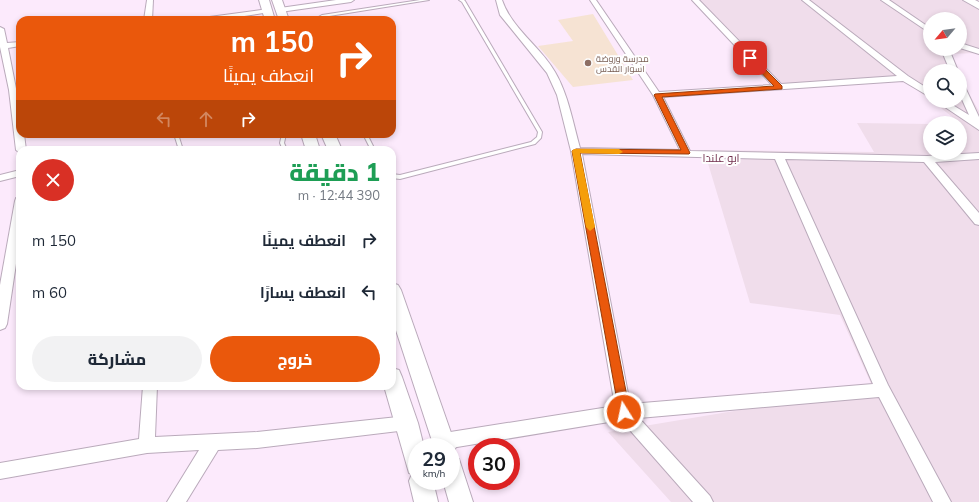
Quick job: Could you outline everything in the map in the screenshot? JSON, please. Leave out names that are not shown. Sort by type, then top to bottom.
[{"type":"main road","points":[[264,0],[269,16]]},
{"type":"main road","points":[[968,0],[979,6]]},
{"type":"main road","points":[[278,5],[282,16]]},
{"type":"main road","points":[[396,302],[442,438]]},
{"type":"main road","points":[[396,389],[411,438]]},
{"type":"main road","points":[[423,490],[426,502]]},
{"type":"main road","points":[[458,490],[461,502]]},
{"type":"street","points":[[148,16],[150,0]]},
{"type":"street","points":[[278,5],[351,0]]},
{"type":"street","points":[[498,0],[503,13],[551,72],[561,95],[576,151],[624,412],[704,502]]},
{"type":"street","points":[[594,0],[657,95],[686,153]]},
{"type":"street","points":[[695,0],[779,87]]},
{"type":"street","points":[[805,0],[905,78],[923,90]]},
{"type":"street","points":[[884,0],[923,26]]},
{"type":"street","points":[[0,31],[5,46],[16,108]]},
{"type":"street","points":[[5,46],[16,45]]},
{"type":"street","points":[[967,48],[979,52]]},
{"type":"street","points":[[0,78],[10,75]]},
{"type":"street","points":[[657,95],[905,78]]},
{"type":"street","points":[[967,101],[978,125]]},
{"type":"street","points":[[951,108],[978,125]]},
{"type":"street","points":[[576,151],[686,153],[779,157],[923,159]]},
{"type":"street","points":[[967,157],[979,156]]},
{"type":"street","points":[[779,157],[883,390],[942,502]]},
{"type":"street","points":[[928,160],[979,221]]},
{"type":"street","points":[[0,178],[16,174]]},
{"type":"street","points":[[0,324],[16,226]]},
{"type":"street","points":[[147,445],[150,390]]},
{"type":"street","points":[[460,441],[624,412],[883,390]]},
{"type":"street","points":[[0,471],[147,445],[257,440],[407,423]]},
{"type":"street","points":[[176,502],[213,443]]},
{"type":"lane","points":[[322,16],[425,0]]},
{"type":"lane","points":[[396,176],[400,177],[533,144],[539,138],[540,132],[461,0]]},
{"type":"shaded area","points":[[694,0],[965,0],[979,8],[979,53],[967,53],[967,12],[923,12],[923,56],[946,56],[951,64],[923,64],[923,94],[903,78],[779,87]]},
{"type":"shaded area","name":"مدرسة وروضة اسوار القدس","points":[[593,14],[633,80],[573,87],[538,46],[573,41],[558,20]]},
{"type":"shaded area","points":[[967,90],[979,111],[979,502],[671,502],[608,432],[873,388],[840,315],[750,303],[704,150],[874,152],[857,123],[923,124],[923,160],[967,160],[967,116],[951,116],[941,108],[967,108]]},
{"type":"slow traffic","points":[[590,227],[576,151],[619,152]]},
{"type":"place","name":"مدرسة وروضة اسوار القدس","points":[[588,63]]},
{"type":"district","name":"ابو علندا","points":[[721,158]]},
{"type":"route","points":[[624,412],[576,151],[686,153],[657,95],[779,87],[750,58]]}]
